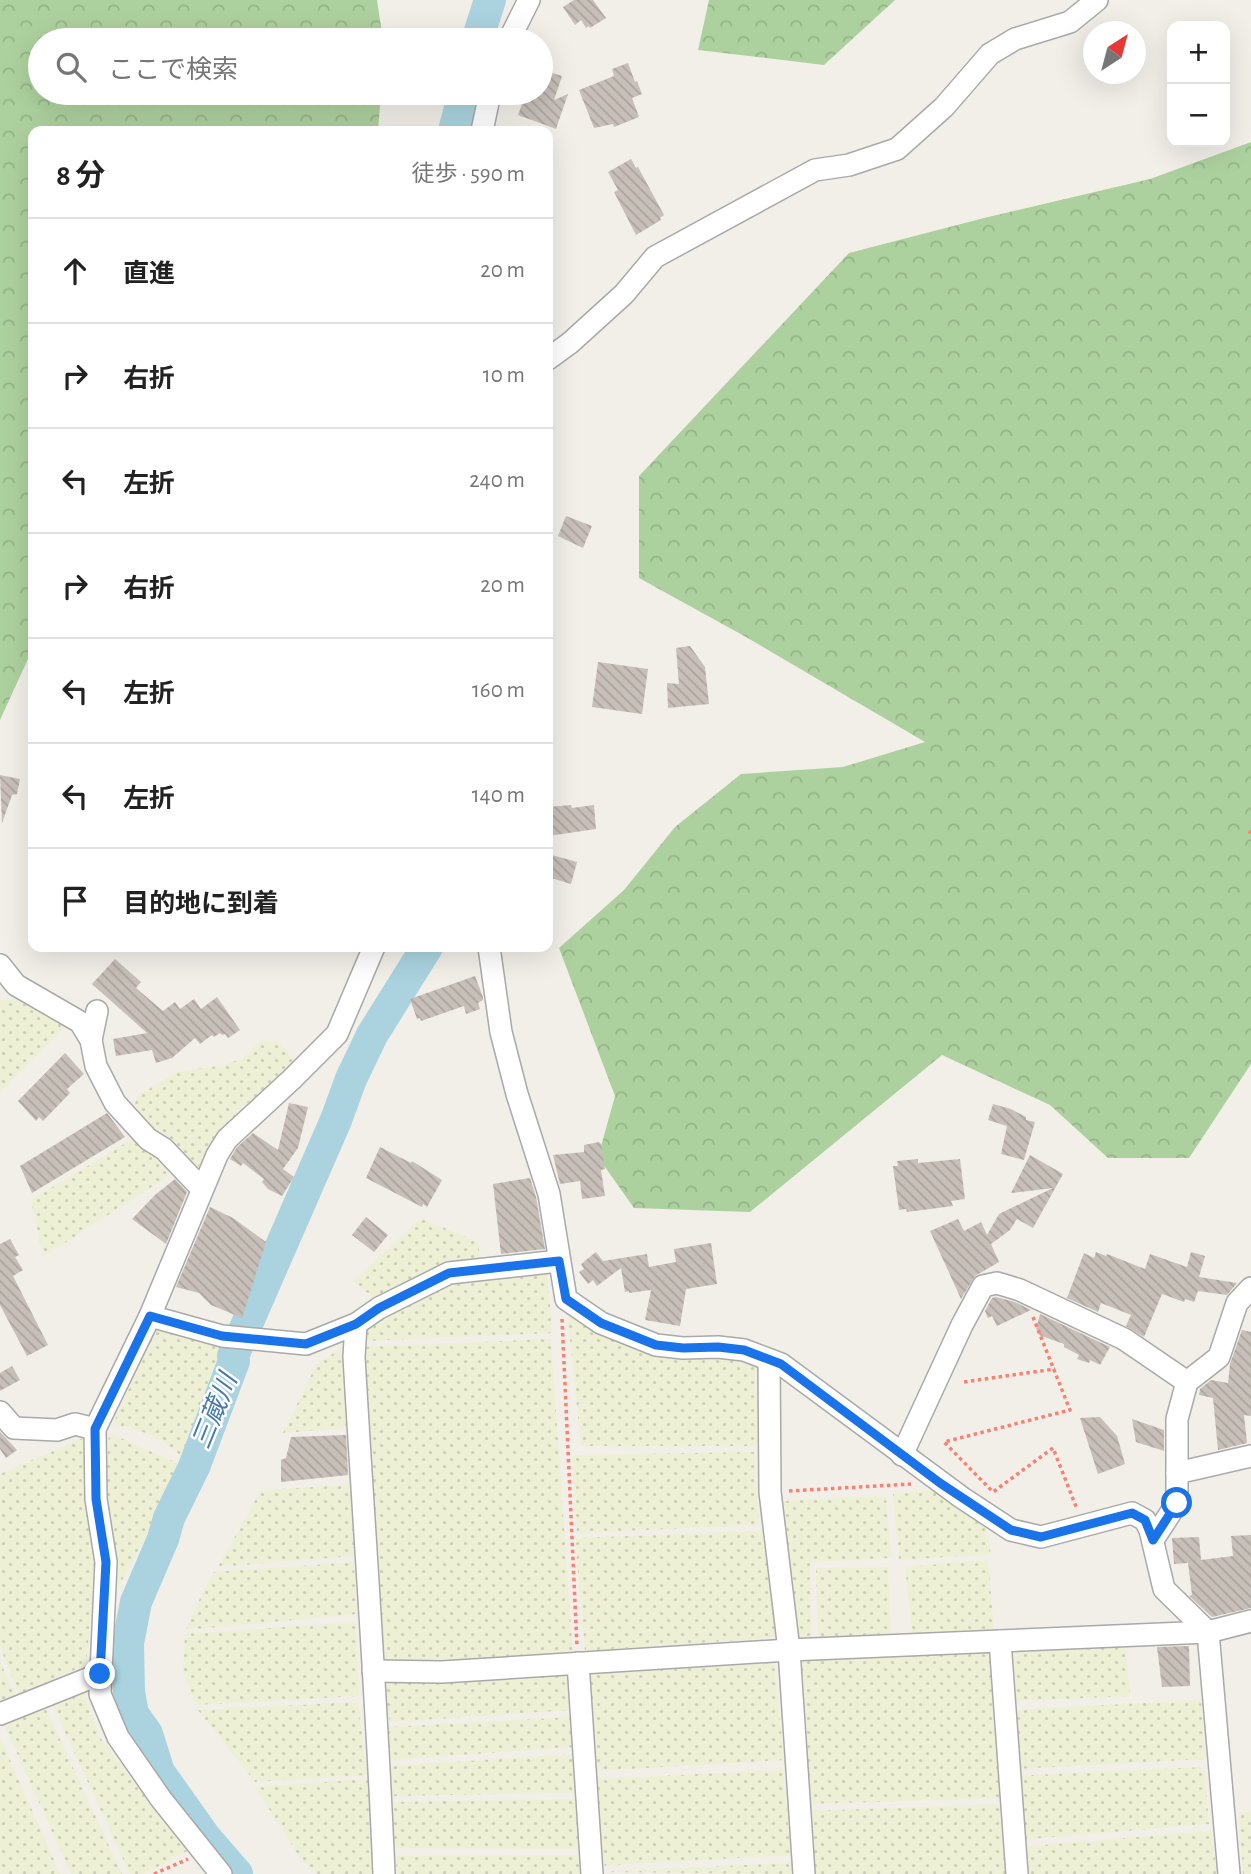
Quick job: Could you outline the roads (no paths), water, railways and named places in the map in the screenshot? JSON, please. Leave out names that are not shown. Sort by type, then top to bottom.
[{"type":"street","points":[[515,28],[529,0]]},
{"type":"street","points":[[553,355],[624,294],[655,257],[815,170],[849,165],[897,149],[944,107],[990,54],[1015,39],[1069,22],[1097,0]]},
{"type":"street","points":[[483,126],[488,105]]},
{"type":"street","points":[[221,1874],[161,1799],[118,1737],[100,1693],[106,1562],[96,1499],[95,1429],[150,1316],[217,1154],[227,1139],[337,1034],[372,952]]},
{"type":"street","points":[[490,952],[501,1032],[517,1094],[549,1194],[566,1299],[601,1323],[656,1345],[744,1350],[781,1364],[940,1483],[1011,1530],[1041,1537],[1132,1513],[1145,1520],[1153,1540],[1164,1589],[1208,1632],[1229,1874]]},
{"type":"street","points":[[0,965],[16,985],[80,1022],[91,1040],[96,1066],[115,1103],[148,1139],[163,1149],[202,1189]]},
{"type":"street","points":[[91,1040],[97,1011]]},
{"type":"street","points":[[150,1316],[222,1336],[306,1344],[356,1324],[379,1308],[449,1273],[559,1261]]},
{"type":"street","points":[[902,1455],[983,1286],[997,1283],[1032,1296],[1124,1339],[1187,1382]]},
{"type":"street","points":[[1153,1540],[1177,1503],[1177,1419],[1187,1382],[1219,1357],[1237,1303],[1251,1288]]},
{"type":"street","points":[[356,1324],[354,1357],[384,1874]]},
{"type":"street","points":[[769,1360],[770,1492],[789,1650],[804,1874]]},
{"type":"street","points":[[0,1412],[14,1428],[57,1430],[75,1424],[95,1429]]},
{"type":"street","points":[[1177,1473],[1251,1456]]},
{"type":"street","points":[[373,1671],[442,1672],[789,1650],[1208,1632],[1251,1621]]},
{"type":"street","points":[[1000,1641],[1017,1874]]},
{"type":"street","points":[[578,1663],[592,1874]]},
{"type":"street","points":[[0,1714],[100,1674]]},
{"type":"waterway","name":"三蔵川","points":[[481,28],[490,0]]},
{"type":"waterway","name":"三蔵川","points":[[455,126],[461,105]]},
{"type":"waterway","name":"三蔵川","points":[[237,1874],[205,1837],[159,1772],[147,1734],[133,1714],[129,1692],[128,1643],[136,1602],[169,1518],[194,1467],[234,1361],[233,1356],[336,1120],[351,1079],[372,1035],[424,952]]}]
